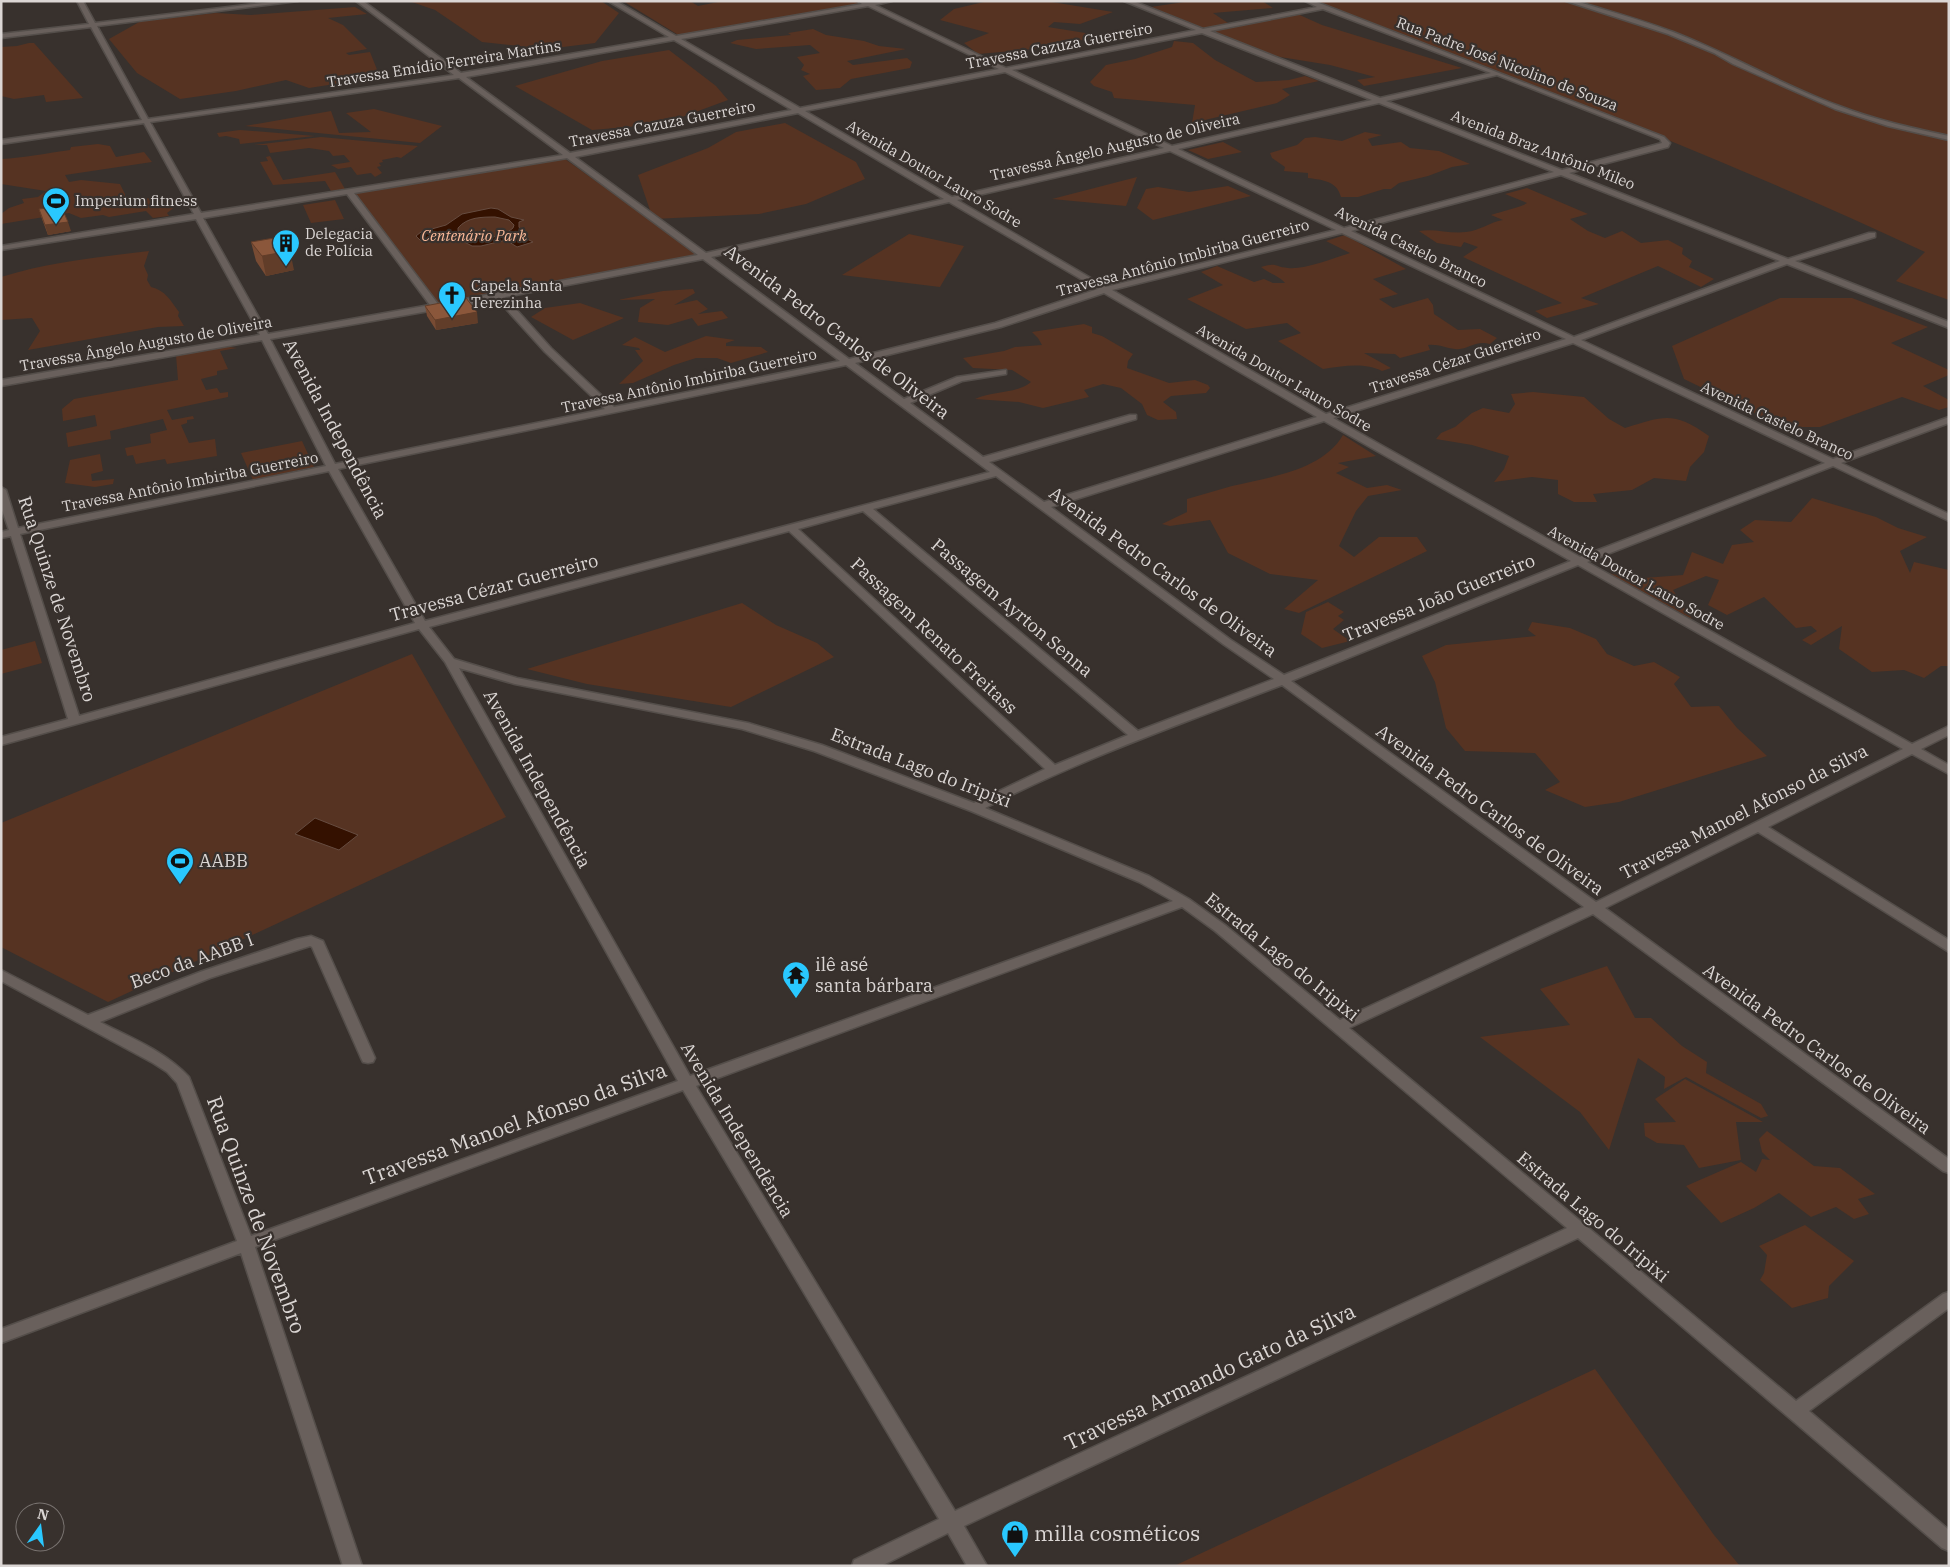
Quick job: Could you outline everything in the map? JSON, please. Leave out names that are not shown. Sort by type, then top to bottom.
[{"type":"street","name":"Avenida Independência","points":[[80,1],[148,121],[198,217],[265,337],[332,468],[422,625],[450,661],[687,1084],[978,1566]]},
{"type":"street","points":[[1,36],[295,1]]},
{"type":"street","name":"Avenida Pedro Carlos de Oliveira","points":[[359,1],[980,461],[1949,1167]]},
{"type":"street","name":"Avenida Doutor Lauro Sodre","points":[[611,1],[1325,418],[1949,770]]},
{"type":"street","name":"Travessa Emídio Ferreira Martins","points":[[1,142],[458,76],[675,39],[865,3],[890,1]]},
{"type":"street","name":"Avenida Braz Antônio Mileo","points":[[1127,1],[1949,324]]},
{"type":"street","name":"Rua Padre José Nicolino de Souza","points":[[1308,1],[1662,138],[1665,141],[1665,145]]},
{"type":"street","points":[[1569,1],[1677,36],[1836,108],[1890,124],[1949,138]]},
{"type":"street","name":"Avenida Castelo Branco","points":[[865,3],[1949,518]]},
{"type":"street","name":"Travessa Cazuza Guerreiro","points":[[1,248],[568,156],[1324,7]]},
{"type":"street","name":"Travessa Ângelo Augusto de Oliveira","points":[[1,383],[499,296],[705,256],[1498,73]]},
{"type":"street","name":"Travessa Antônio Imbiriba Guerreiro","points":[[1,535],[847,362],[998,325],[1104,290],[1344,230],[1665,145]]},
{"type":"street","points":[[348,192],[436,307]]},
{"type":"street","name":"Travessa Cézar Guerreiro","points":[[1043,506],[1573,340],[1788,261],[1872,235]]},
{"type":"street","points":[[499,296],[548,350],[613,411]]},
{"type":"street","points":[[902,403],[960,379],[1003,372]]},
{"type":"street","points":[[980,461],[1133,417]]},
{"type":"street","name":"Travessa João Guerreiro","points":[[975,808],[1006,792],[1137,736],[1832,462],[1949,420]]},
{"type":"street","name":"Travessa Cézar Guerreiro","points":[[1,741],[76,722],[422,625],[997,473]]},
{"type":"street","name":"Rua Quinze de Novembro","points":[[1,490],[76,722]]},
{"type":"street","name":"Passagem Ayrton Senna","points":[[864,508],[1137,736]]},
{"type":"street","name":"Passagem Renato Freitass","points":[[790,527],[1054,771]]},
{"type":"street","name":"Estrada Lago do Iripixi","points":[[450,661],[515,681],[744,726],[818,748],[975,808],[1144,878],[1184,902],[1220,928],[1796,1411],[1949,1542]]},
{"type":"street","name":"Travessa Manoel Afonso da Silva","points":[[1338,1027],[1594,908],[1759,827],[1949,730]]},
{"type":"street","points":[[1759,827],[1949,947]]},
{"type":"street","name":"Travessa Manoel Afonso da Silva","points":[[1,1336],[246,1244],[1184,902]]},
{"type":"street","name":"Beco da AABB I","points":[[87,1021],[205,974],[302,942],[311,941],[318,944],[368,1058]]},
{"type":"street","name":"Rua Quinze de Novembro","points":[[1,975],[158,1059],[172,1068],[184,1081],[246,1244],[353,1566]]},
{"type":"street","name":"Travessa Armando Gato da Silva","points":[[861,1566],[1579,1230]]},
{"type":"street","points":[[1796,1411],[1949,1299]]},
{"type":"green space","points":[[409,1],[601,1],[619,13],[595,43],[547,49],[482,42],[435,10]]},
{"type":"green space","points":[[623,1],[690,1],[698,6],[723,1],[854,1],[861,5],[680,36]]},
{"type":"green space","points":[[988,1],[1054,1],[1052,2],[1113,12],[1080,24],[1054,22],[1048,27],[1104,36],[1034,49],[978,54],[964,43],[989,33],[940,20],[954,9]]},
{"type":"green space","points":[[1183,1],[1262,1],[1273,8],[1213,13],[1228,23],[1224,25],[1293,12],[1322,25],[1462,68],[1364,86],[1357,80],[1375,77],[1330,65],[1274,56],[1151,7]]},
{"type":"green space","points":[[1313,1],[1949,1],[1949,300],[1896,281],[1925,252],[1698,152]]},
{"type":"green space","points":[[355,7],[367,14],[328,18],[343,25],[367,49],[346,53],[349,55],[370,52],[380,77],[309,88],[286,80],[236,91],[180,99],[137,73],[109,39],[141,21],[216,13],[251,15]]},
{"type":"green space","points":[[813,29],[826,35],[864,41],[879,46],[906,49],[847,61],[853,65],[907,58],[912,62],[910,68],[851,79],[840,88],[816,90],[803,76],[810,74],[801,70],[804,65],[797,57],[820,53],[810,45],[756,49],[730,43],[737,40],[791,35],[788,33]]},
{"type":"green space","points":[[1174,41],[1193,43],[1215,60],[1256,82],[1289,80],[1305,76],[1319,81],[1282,89],[1290,95],[1277,103],[1192,123],[1195,105],[1114,98],[1112,92],[1094,86],[1090,82],[1106,65],[1135,59],[1172,47]]},
{"type":"green space","points":[[34,43],[83,98],[46,102],[44,95],[14,99],[1,96],[1,47]]},
{"type":"green space","points":[[669,50],[716,86],[728,100],[663,124],[592,130],[515,86],[602,61]]},
{"type":"green space","points":[[374,109],[442,126],[420,143],[245,126],[331,111],[339,133],[371,132],[346,113]]},
{"type":"green space","points":[[785,123],[856,162],[865,179],[806,204],[759,214],[653,219],[638,175],[708,148],[736,132]]},
{"type":"green space","points":[[240,130],[315,136],[240,144],[239,139],[226,136],[219,137],[217,133]]},
{"type":"green space","points":[[1365,132],[1382,135],[1368,139],[1372,146],[1401,142],[1410,148],[1439,151],[1470,164],[1452,167],[1428,176],[1399,183],[1391,189],[1384,189],[1358,197],[1341,197],[1333,184],[1329,182],[1308,178],[1308,173],[1284,171],[1285,167],[1272,158],[1270,153],[1297,145],[1305,138],[1315,137],[1342,141]]},
{"type":"green space","points":[[321,137],[418,146],[401,158],[382,160],[383,162],[379,163],[381,166],[377,167],[382,173],[375,177],[371,173],[357,175],[351,167],[338,169],[331,165],[350,162],[344,155],[333,156],[329,151],[309,148],[270,153],[267,145],[254,145]]},
{"type":"green space","points":[[1223,142],[1242,152],[1208,159],[1188,150]]},
{"type":"green space","points":[[98,144],[110,146],[116,157],[144,152],[152,162],[65,175],[69,182],[81,180],[120,184],[125,194],[125,201],[168,196],[175,207],[167,213],[169,216],[153,218],[146,211],[109,217],[103,215],[81,218],[69,213],[1,224],[1,214],[9,208],[24,203],[22,199],[38,197],[46,191],[1,184],[1,159],[27,157],[70,150],[71,147]]},
{"type":"green space","points":[[270,156],[283,180],[335,172],[345,189],[331,191],[325,181],[273,185],[260,162],[268,161],[266,157]]},
{"type":"green space","name":"Centenário Park","points":[[565,159],[699,255],[439,304],[354,193]]},
{"type":"green space","points":[[1137,177],[1126,206],[1052,199]]},
{"type":"green space","points":[[1228,186],[1251,196],[1153,220],[1137,208],[1146,189],[1158,187],[1189,192]]},
{"type":"green space","points":[[1527,188],[1588,214],[1570,219],[1588,231],[1605,238],[1622,231],[1641,243],[1668,240],[1683,248],[1682,254],[1692,261],[1689,267],[1714,279],[1701,287],[1658,266],[1581,298],[1599,304],[1547,318],[1535,311],[1562,303],[1463,257],[1478,247],[1464,242],[1461,247],[1437,243],[1419,231],[1466,232],[1503,220],[1491,215],[1527,203],[1505,194]]},
{"type":"green space","points":[[335,200],[344,219],[311,223],[303,205]]},
{"type":"green space","points":[[909,234],[964,246],[940,287],[842,275]]},
{"type":"green space","points":[[1345,235],[1406,269],[1373,279],[1398,294],[1379,299],[1393,308],[1428,298],[1433,305],[1434,314],[1458,330],[1480,329],[1497,338],[1490,344],[1479,343],[1459,349],[1428,345],[1430,350],[1400,358],[1395,354],[1364,353],[1391,368],[1382,371],[1368,366],[1323,369],[1278,341],[1301,333],[1287,323],[1246,329],[1187,299],[1223,285],[1201,272],[1217,266],[1254,282],[1264,279],[1273,283],[1285,283],[1261,267],[1273,265],[1288,268],[1302,267],[1350,253],[1326,241]]},
{"type":"green space","points":[[149,251],[144,266],[148,275],[147,280],[151,287],[164,293],[170,300],[179,312],[178,316],[184,326],[158,327],[28,350],[40,331],[32,318],[1,320],[1,277],[56,264]]},
{"type":"green space","points":[[693,289],[695,293],[674,305],[697,300],[708,309],[698,314],[722,311],[728,318],[698,326],[692,318],[668,325],[638,322],[640,308],[655,299],[618,300],[663,291]]},
{"type":"green space","points":[[1780,298],[1852,298],[1928,327],[1891,343],[1949,370],[1949,375],[1923,386],[1949,400],[1949,407],[1939,410],[1902,397],[1820,427],[1783,427],[1684,379],[1672,346]]},
{"type":"green space","points":[[580,303],[624,318],[573,340],[531,317],[545,308]]},
{"type":"green space","points":[[1084,324],[1092,327],[1092,333],[1102,336],[1133,354],[1128,361],[1127,368],[1169,383],[1195,380],[1208,385],[1210,388],[1206,393],[1171,396],[1163,402],[1176,412],[1177,419],[1158,420],[1147,415],[1142,404],[1121,388],[1103,384],[1084,390],[1089,397],[1043,408],[1019,402],[975,399],[1019,389],[1031,382],[1012,370],[973,368],[963,358],[1004,351],[1015,347],[1042,345],[1032,332]]},
{"type":"green space","points":[[706,336],[735,340],[726,343],[726,346],[761,347],[768,352],[731,363],[717,358],[696,358],[674,365],[633,383],[619,384],[643,361],[635,350],[640,350],[639,348],[622,345],[635,337],[665,352]]},
{"type":"green space","points":[[221,346],[237,348],[220,351],[228,369],[217,371],[217,375],[201,379],[206,390],[217,388],[220,393],[228,392],[228,397],[167,410],[172,420],[193,416],[194,419],[187,420],[187,423],[181,425],[189,443],[215,439],[217,456],[167,464],[165,459],[136,464],[133,455],[127,456],[125,448],[151,443],[150,434],[167,430],[163,419],[110,431],[111,439],[68,447],[66,433],[97,426],[95,415],[63,421],[62,409],[74,399],[178,380],[176,355]]},
{"type":"green space","points":[[1533,392],[1584,397],[1609,419],[1625,428],[1669,418],[1686,423],[1709,436],[1704,452],[1690,467],[1686,481],[1654,478],[1632,490],[1593,494],[1597,502],[1574,502],[1558,494],[1558,480],[1532,477],[1494,482],[1504,469],[1509,456],[1472,445],[1436,439],[1441,433],[1455,427],[1472,413],[1483,408],[1509,413],[1515,404],[1511,394]]},
{"type":"green space","points":[[1343,435],[1376,456],[1338,463],[1349,467],[1336,473],[1367,488],[1387,485],[1402,490],[1368,496],[1356,511],[1339,546],[1354,557],[1379,537],[1417,537],[1427,551],[1299,613],[1284,609],[1318,580],[1270,574],[1228,553],[1210,520],[1170,526],[1162,524],[1187,512],[1187,499],[1294,471],[1308,465],[1334,447]]},
{"type":"green space","points":[[302,441],[314,467],[253,480],[241,453]]},
{"type":"green space","points":[[100,454],[103,471],[91,474],[92,481],[114,479],[113,484],[95,487],[65,483],[70,460]]},
{"type":"green space","points":[[1812,498],[1876,517],[1898,528],[1927,537],[1900,551],[1910,573],[1914,562],[1949,570],[1949,666],[1941,666],[1924,678],[1904,670],[1872,672],[1839,649],[1842,626],[1811,645],[1802,640],[1817,631],[1811,626],[1796,628],[1764,597],[1727,615],[1708,605],[1719,580],[1706,576],[1673,590],[1692,619],[1609,573],[1631,579],[1683,575],[1692,552],[1723,564],[1732,545],[1754,542],[1740,530],[1755,520],[1791,522]]},
{"type":"green space","points":[[1328,602],[1344,612],[1338,616],[1344,620],[1333,629],[1350,641],[1322,648],[1301,634],[1306,612]]},
{"type":"green space","points":[[742,603],[776,625],[817,643],[834,657],[731,707],[587,684],[527,669]]},
{"type":"green space","points":[[1532,622],[1570,628],[1596,639],[1607,654],[1634,666],[1654,662],[1680,677],[1674,684],[1691,707],[1719,706],[1737,728],[1767,756],[1619,802],[1585,807],[1545,790],[1560,782],[1535,753],[1465,751],[1446,728],[1435,682],[1422,656],[1446,645],[1536,636],[1528,630]]},
{"type":"green space","points":[[35,641],[42,663],[1,674],[1,650]]},
{"type":"green space","name":"AABB","points":[[412,654],[506,817],[108,1002],[1,947],[1,823]]},
{"type":"green space","points":[[1607,966],[1635,1018],[1651,1018],[1682,1046],[1707,1062],[1706,1073],[1761,1104],[1768,1116],[1761,1118],[1686,1077],[1664,1089],[1665,1077],[1638,1058],[1609,1150],[1580,1112],[1480,1037],[1570,1025],[1540,989]]},
{"type":"green space","points":[[1685,1079],[1763,1122],[1736,1122],[1741,1160],[1699,1168],[1684,1145],[1657,1143],[1645,1136],[1644,1123],[1676,1122],[1655,1099]]},
{"type":"green space","points":[[1767,1131],[1814,1166],[1840,1168],[1875,1194],[1858,1199],[1869,1214],[1854,1219],[1836,1207],[1811,1217],[1779,1193],[1754,1208],[1721,1223],[1686,1186],[1741,1162],[1756,1172],[1762,1159],[1770,1160],[1762,1152],[1759,1139]]},
{"type":"green space","points":[[1805,1225],[1854,1261],[1829,1286],[1828,1298],[1792,1308],[1760,1280],[1764,1273],[1767,1255],[1759,1246]]},
{"type":"green space","points":[[1595,1369],[1714,1535],[1740,1566],[1174,1566]]},
{"type":"shaded area","points":[[491,208],[498,209],[511,217],[524,220],[519,222],[519,227],[523,233],[521,236],[533,242],[517,247],[506,240],[481,246],[472,246],[453,236],[421,241],[416,236],[421,232],[446,225],[462,214]],"holes":[[[495,217],[509,220],[514,225],[513,228],[508,232],[493,237],[470,237],[458,231],[462,224],[475,218]]]},
{"type":"shaded area","points":[[315,818],[358,835],[339,850],[295,834]]},
{"type":"building","points":[[61,206],[68,222],[45,225],[39,209]]},
{"type":"building","points":[[280,237],[290,251],[262,256],[251,242]]},
{"type":"building","points":[[466,298],[477,312],[435,320],[425,306]]},
{"type":"place","name":"Imperium fitness","points":[[56,225]]},
{"type":"place","name":"Delegacia de Polícia","points":[[286,267]]},
{"type":"place","name":"Capela Santa Terezinha","points":[[452,319]]},
{"type":"place","name":"AABB","points":[[180,885]]},
{"type":"place","name":"ilê asé santa bárbara","points":[[796,999]]},
{"type":"place","name":"milla cosméticos","points":[[1015,1558]]}]
